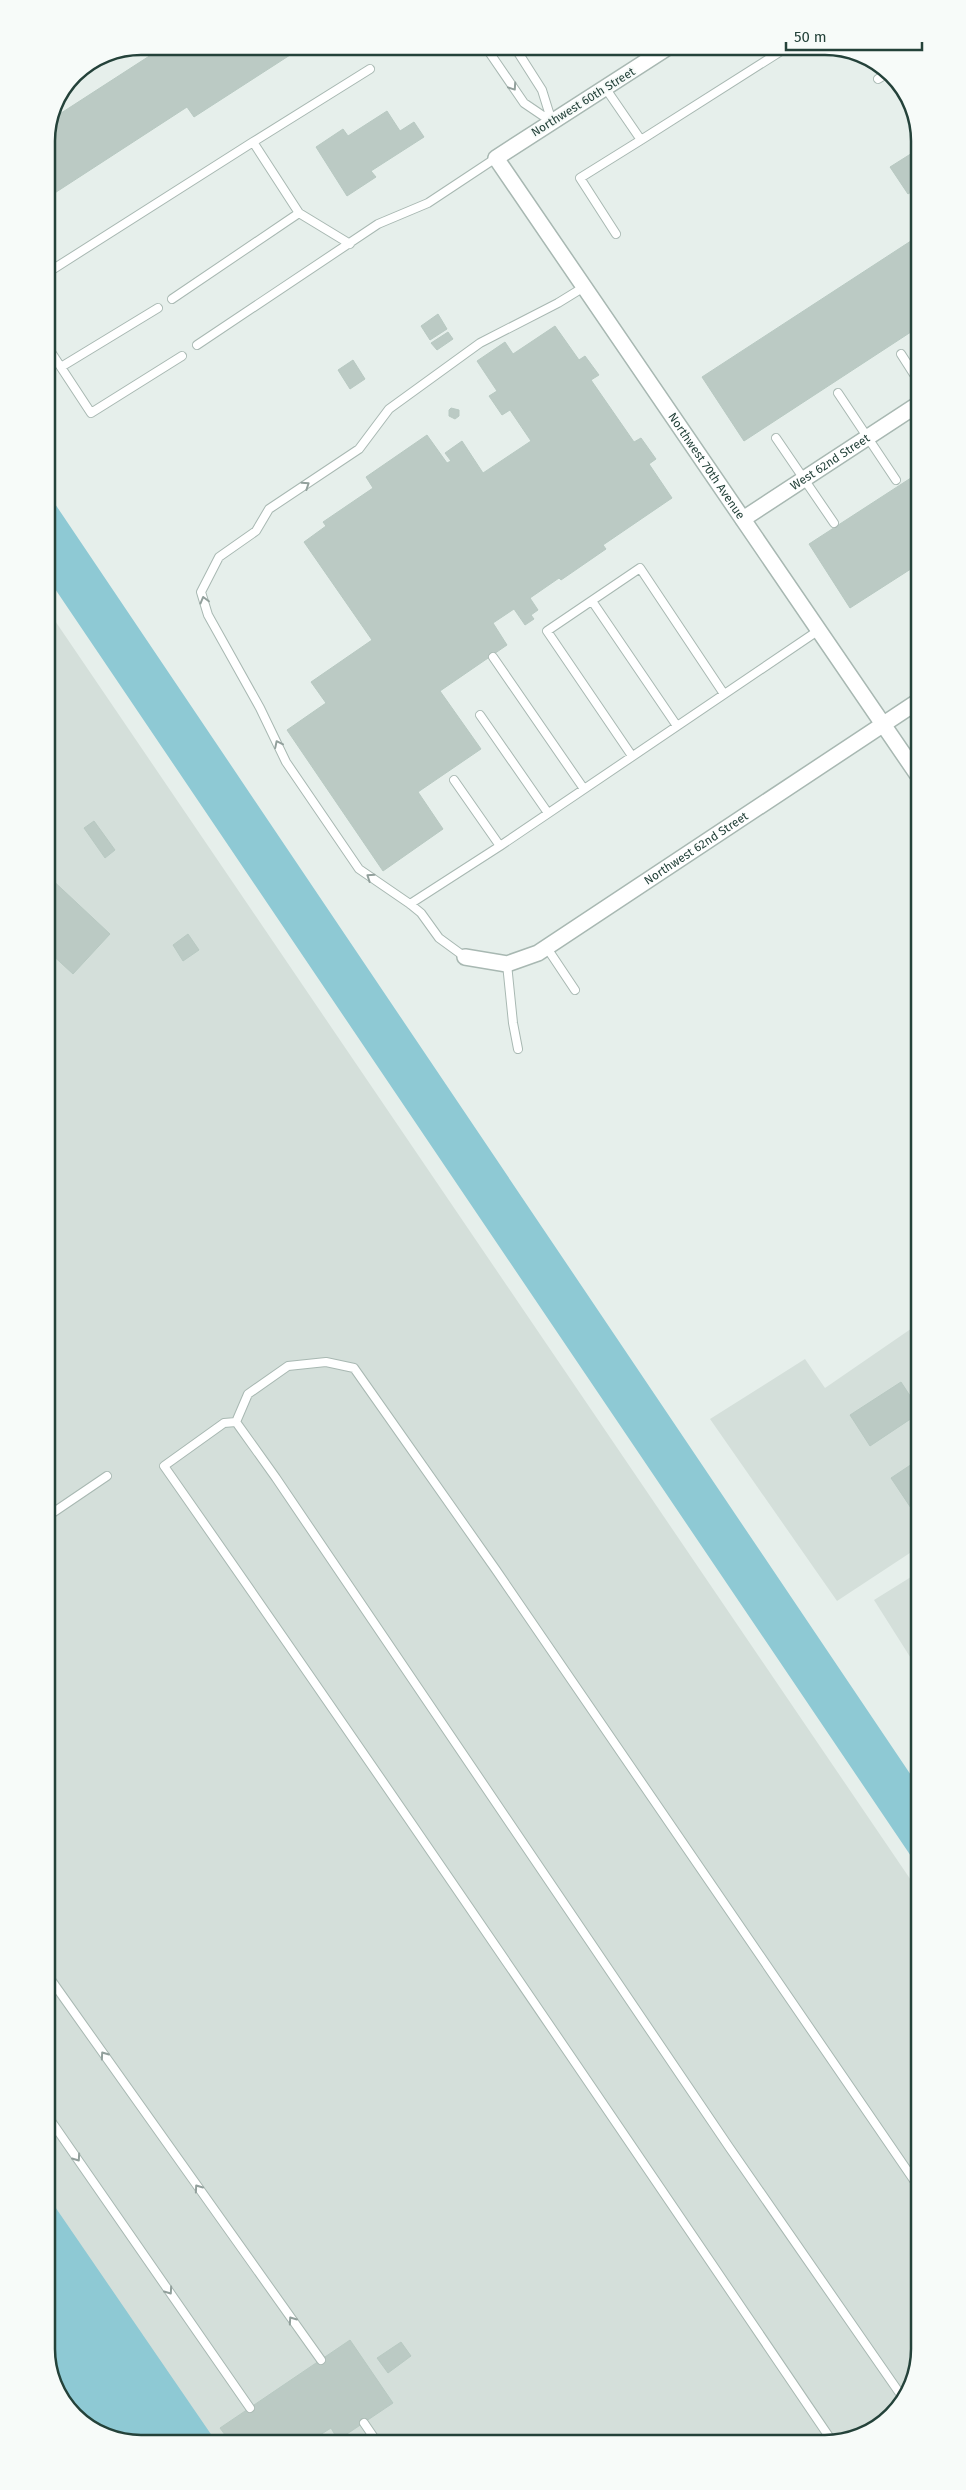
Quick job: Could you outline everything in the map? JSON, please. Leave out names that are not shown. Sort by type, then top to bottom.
[{"type":"street","name":"Northwest 60th Street","points":[[496,158],[657,55]]},
{"type":"street","name":"Northwest 70th Avenue","points":[[496,158],[911,765]]},
{"type":"street","name":"West 62nd Street","points":[[743,519],[911,409]]},
{"type":"street","name":"Northwest 62nd Street","points":[[465,957],[507,964],[523,960],[547,948],[911,706]]},
{"type":"lane","points":[[491,55],[524,103],[552,122]]},
{"type":"lane","points":[[520,55],[542,90],[552,122]]},
{"type":"lane","points":[[616,234],[580,178],[775,55]]},
{"type":"lane","points":[[55,268],[370,70]]},
{"type":"lane","points":[[878,79],[882,77]]},
{"type":"lane","points":[[606,89],[641,140]]},
{"type":"lane","points":[[253,142],[299,213],[350,244]]},
{"type":"lane","points":[[197,346],[378,224],[428,203],[496,158]]},
{"type":"lane","points":[[172,299],[299,213]]},
{"type":"lane","points":[[465,957],[439,938],[421,913],[359,869],[286,762],[260,708],[208,615],[201,592],[218,558],[256,530],[270,509],[359,449],[389,409],[480,343],[558,303],[584,287]]},
{"type":"lane","points":[[61,367],[158,308]]},
{"type":"lane","points":[[900,354],[911,370]]},
{"type":"lane","points":[[55,358],[91,413],[182,356]]},
{"type":"lane","points":[[838,393],[896,480]]},
{"type":"lane","points":[[776,438],[834,523]]},
{"type":"lane","points":[[632,756],[547,631],[640,568],[724,694]]},
{"type":"lane","points":[[592,601],[677,726]]},
{"type":"lane","points":[[410,904],[548,814],[819,630]]},
{"type":"lane","points":[[493,657],[584,789]]},
{"type":"lane","points":[[480,715],[548,814]]},
{"type":"lane","points":[[454,780],[500,846]]},
{"type":"lane","points":[[547,948],[576,990]]},
{"type":"lane","points":[[507,964],[513,1023],[518,1048]]},
{"type":"lane","points":[[236,1422],[248,1394],[288,1366],[326,1362],[354,1368],[499,1575],[911,2175]]},
{"type":"lane","points":[[236,1422],[276,1478],[728,2146],[899,2392]]},
{"type":"lane","points":[[236,1422],[224,1423],[164,1466],[319,1686],[828,2435]]},
{"type":"lane","points":[[55,1511],[107,1476]]},
{"type":"lane","points":[[55,1985],[320,2360]]},
{"type":"lane","points":[[55,2127],[250,2408]]},
{"type":"lane","points":[[364,2423],[372,2435]]},
{"type":"shaded area","points":[[55,621],[911,1880],[911,2349],[910,2361],[902,2387],[893,2402],[882,2414],[873,2421],[848,2432],[825,2435],[207,2435],[55,2221]]},
{"type":"shaded area","points":[[911,1329],[911,1552],[837,1601],[710,1419],[805,1359],[825,1388]]},
{"type":"shaded area","points":[[911,1577],[911,1658],[874,1600]]},
{"type":"water","points":[[55,504],[911,1775],[911,1856],[55,589]]},
{"type":"water","points":[[55,2207],[212,2435],[135,2435],[118,2432],[98,2424],[84,2414],[66,2392],[58,2372],[55,2349]]},
{"type":"building","points":[[151,55],[290,55],[194,117],[187,107],[55,193],[55,135],[60,114]]},
{"type":"building","points":[[387,111],[400,131],[414,122],[424,137],[371,171],[376,177],[347,196],[316,147],[343,129],[348,136]]},
{"type":"building","points":[[911,154],[911,192],[908,194],[890,167]]},
{"type":"building","points":[[911,241],[911,332],[744,441],[702,377]]},
{"type":"building","points":[[438,314],[447,329],[430,340],[421,326]]},
{"type":"building","points":[[555,326],[579,360],[585,356],[599,375],[591,380],[634,442],[641,438],[656,459],[649,464],[672,498],[603,545],[606,549],[561,580],[559,578],[530,598],[538,610],[531,615],[534,619],[525,625],[514,609],[493,623],[507,645],[440,691],[481,749],[418,792],[443,829],[383,871],[287,730],[326,703],[311,682],[372,640],[304,542],[326,526],[323,522],[373,488],[366,477],[427,435],[447,463],[451,461],[445,453],[462,441],[483,473],[531,441],[510,410],[502,415],[489,396],[497,391],[477,361],[505,342],[513,354]]},
{"type":"building","points":[[448,332],[453,339],[437,350],[431,343]]},
{"type":"building","points":[[353,360],[365,379],[350,389],[338,370]]},
{"type":"building","points":[[451,408],[459,410],[459,416],[455,419],[449,416]]},
{"type":"building","points":[[911,478],[911,569],[850,608],[809,544]]},
{"type":"building","points":[[94,821],[115,850],[105,858],[84,828]]},
{"type":"building","points":[[55,882],[110,934],[73,974],[55,957]]},
{"type":"building","points":[[188,934],[199,950],[183,961],[173,945]]},
{"type":"building","points":[[901,1382],[911,1397],[911,1419],[870,1446],[850,1415]]},
{"type":"building","points":[[911,1465],[911,1508],[891,1478]]},
{"type":"building","points":[[350,2340],[393,2403],[345,2435],[335,2435],[331,2428],[320,2435],[225,2435],[220,2428]]},
{"type":"building","points":[[401,2342],[411,2356],[388,2373],[377,2358]]}]
